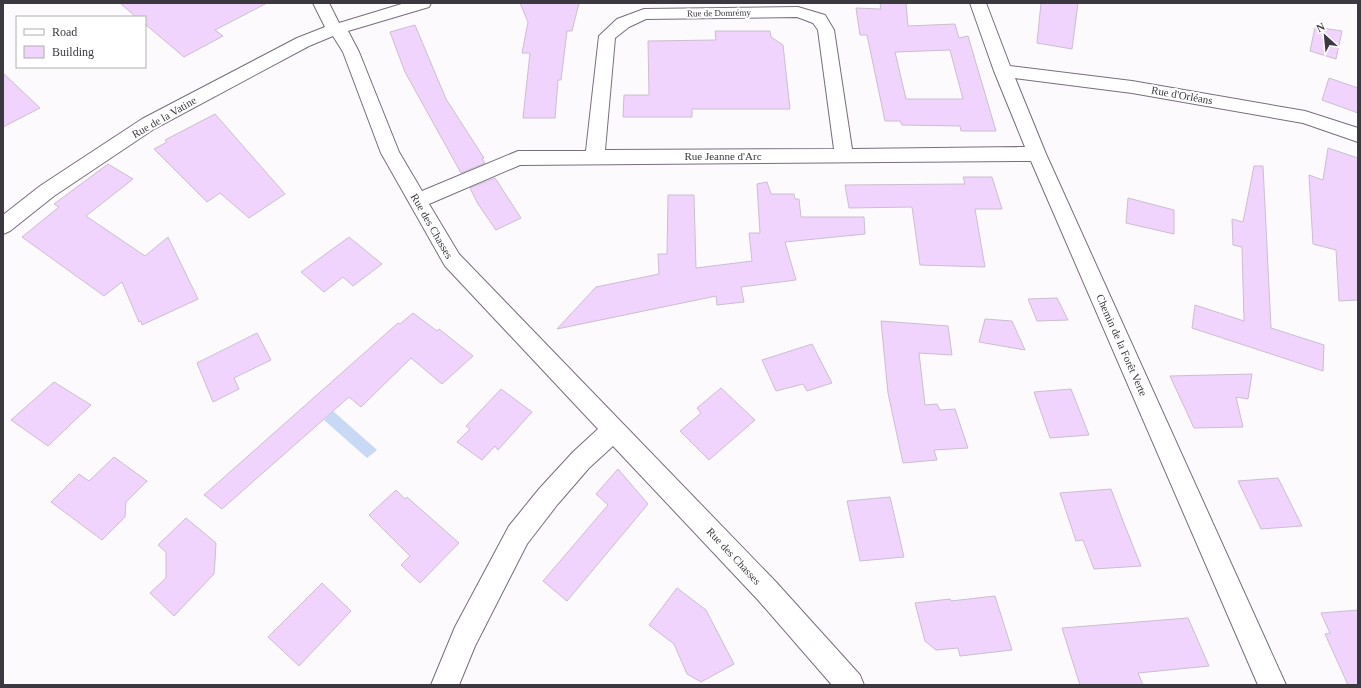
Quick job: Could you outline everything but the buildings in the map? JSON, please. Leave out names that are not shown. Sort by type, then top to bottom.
[{"type":"street","name":"Rue des Chasses","points":[[321,3],[330,23],[343,36],[390,153],[452,260],[762,586],[850,685]]},
{"type":"street","name":"Rue de la Vatine","points":[[3,226],[47,191],[148,124],[303,42],[336,29],[423,3]]},
{"type":"street","name":"Chemin de la Forêt Verte","points":[[978,3],[1003,71],[1037,154],[1272,685]]},
{"type":"street","name":"Rue de Domrémy","points":[[595,157],[607,36],[623,23],[644,14],[790,12],[798,12],[819,19],[826,30],[844,155]]},
{"type":"street","name":"Rue d'Orléans","points":[[1003,71],[1132,87],[1305,117],[1358,135]]},
{"type":"street","name":"Rue Jeanne d'Arc","points":[[418,201],[518,158],[1037,154]]},
{"type":"street","points":[[445,685],[464,637],[518,535],[548,497],[581,460],[613,431]]},
{"type":"water","points":[[333,411],[377,450],[367,458],[324,420]]}]
